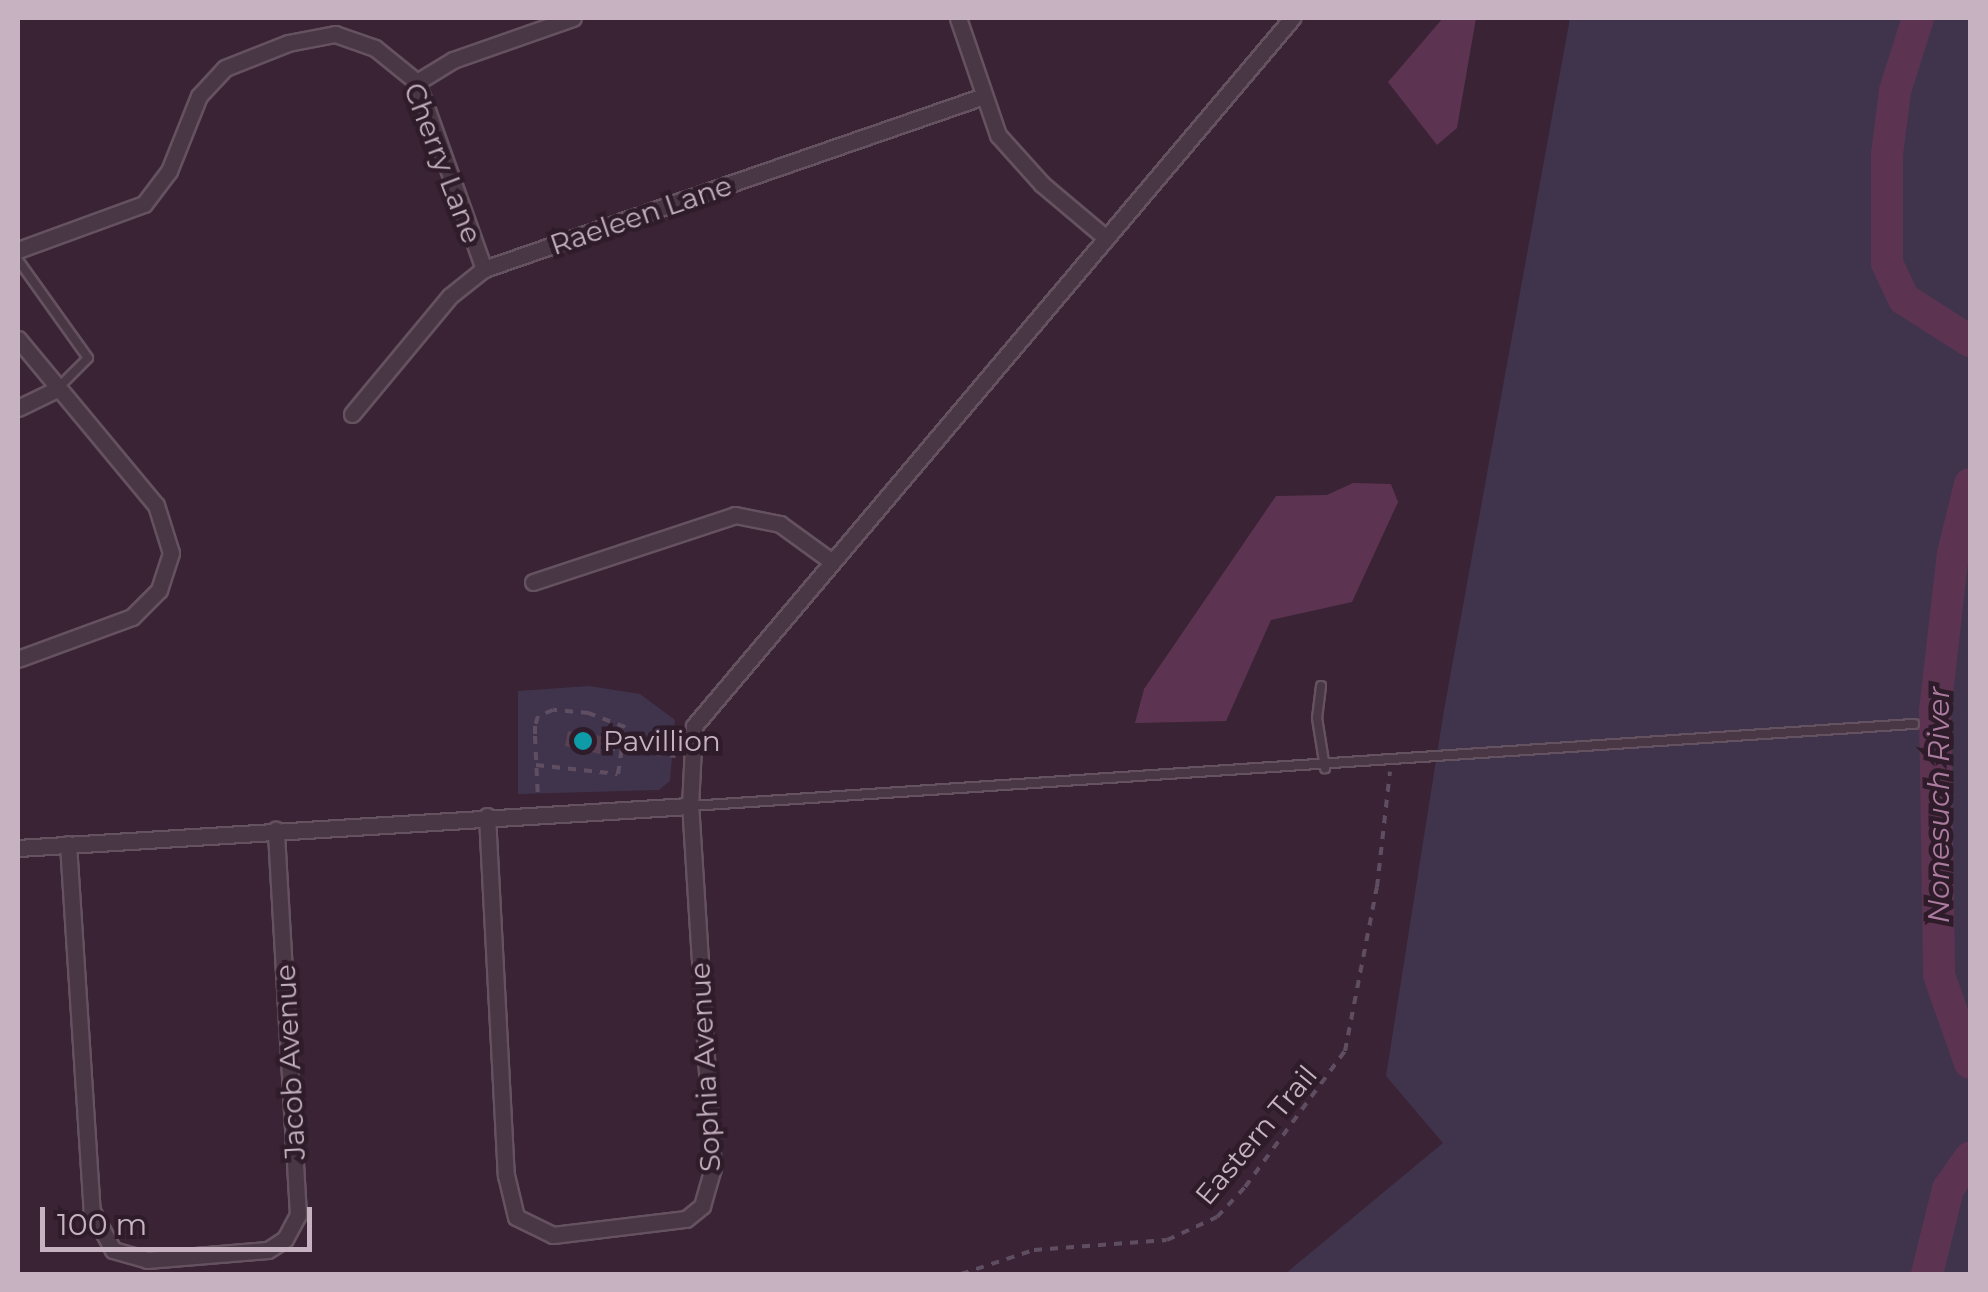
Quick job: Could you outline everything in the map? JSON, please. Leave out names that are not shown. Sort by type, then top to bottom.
[{"type":"street","points":[[417,82],[453,60],[573,18]]},
{"type":"street","points":[[958,18],[998,135],[1022,164],[1106,238]]},
{"type":"street","name":"Sophia Avenue","points":[[487,816],[508,1195],[526,1226],[554,1235],[671,1224],[696,1214],[706,1198],[713,1152],[690,806],[689,757],[702,712],[1292,18]]},
{"type":"street","name":"Cherry Lane","points":[[18,250],[144,204],[170,171],[205,86],[261,52],[335,34],[374,48],[417,82],[484,269]]},
{"type":"street","name":"Raeleen Lane","points":[[352,414],[450,296],[484,269],[984,96]]},
{"type":"street","points":[[18,339],[156,505],[171,553],[158,590],[132,617],[18,658]]},
{"type":"street","points":[[18,408],[57,389]]},
{"type":"street","points":[[533,582],[735,515],[780,524],[831,561]]},
{"type":"street","points":[[18,848],[690,806]]},
{"type":"street","name":"Jacob Avenue","points":[[68,844],[92,1211],[113,1250],[147,1260],[268,1250],[285,1239],[298,1214],[276,830]]},
{"type":"lane","points":[[18,260],[88,358],[57,389]]},
{"type":"lane","points":[[1320,686],[1317,718],[1325,768]]},
{"type":"lane","points":[[690,806],[1325,768],[1914,724]]},
{"type":"path","points":[[536,765],[612,776],[622,769],[622,724],[553,710],[535,726],[536,765],[538,814]]},
{"type":"path","points":[[606,748],[689,757]]},
{"type":"path","name":"Eastern Trail","points":[[961,1274],[1034,1250],[1167,1240],[1217,1217],[1245,1187],[1345,1052],[1378,887],[1391,763]]},
{"type":"shaded area","points":[[1443,18],[1476,18],[1457,128],[1437,145],[1388,82]]},
{"type":"shaded area","points":[[1570,18],[1970,18],[1970,1274],[1285,1274],[1443,1143],[1386,1076],[1444,710]]},
{"type":"shaded area","points":[[1353,483],[1391,484],[1398,502],[1352,602],[1271,620],[1226,721],[1135,723],[1144,689],[1276,496],[1327,495]]},
{"type":"shaded area","points":[[589,686],[640,694],[675,720],[670,781],[659,790],[518,794],[518,691]]},
{"type":"building","name":"Pavillion","points":[[568,731],[601,736],[600,754],[565,746]]},
{"type":"waterway","name":"Nonesuch River","points":[[1918,18],[1895,91],[1887,154],[1887,263],[1904,299],[1970,341]]},
{"type":"waterway","name":"Nonesuch River","points":[[1970,484],[1953,553],[1935,710],[1939,975],[1970,1063]]},
{"type":"waterway","points":[[1961,520],[1970,518]]},
{"type":"waterway","name":"Nonesuch River","points":[[1961,1045],[1970,1040]]},
{"type":"waterway","name":"Nonesuch River","points":[[1927,1274],[1948,1189],[1970,1158]]},
{"type":"place","name":"Pavillion","points":[[583,741]]}]
